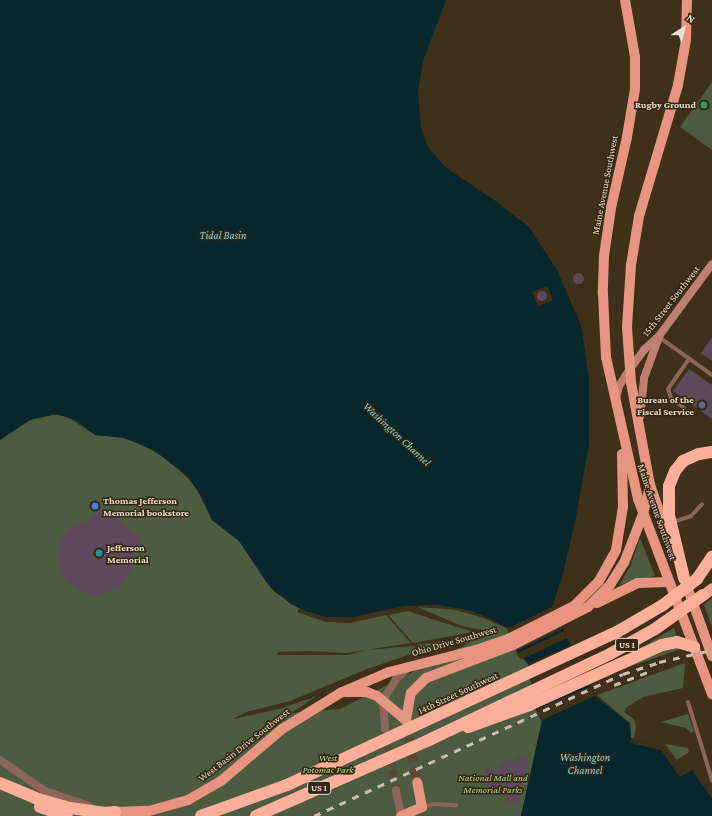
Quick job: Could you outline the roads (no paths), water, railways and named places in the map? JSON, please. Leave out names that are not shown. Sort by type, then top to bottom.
[{"type":"highway","points":[[684,578],[670,522],[668,494],[675,471],[693,456],[712,452]]},
{"type":"highway","points":[[697,579],[712,557]]},
{"type":"highway","name":"14th Street Southwest","points":[[201,816],[287,784],[585,648],[662,605],[712,566]]},
{"type":"highway","name":"US 1","points":[[256,816],[431,739],[630,644],[669,620],[707,591]]},
{"type":"highway","points":[[431,739],[486,722],[529,705],[666,643],[677,642],[694,647]]},
{"type":"highway","points":[[0,783],[38,799],[70,808],[104,813],[115,812]]},
{"type":"highway","points":[[227,816],[253,805],[287,784]]},
{"type":"highway","points":[[0,790],[67,816]]},
{"type":"main road","name":"Maine Avenue Southwest","points":[[624,0],[635,57],[634,89],[607,230],[603,294],[606,357],[622,434],[643,514],[712,694]]},
{"type":"main road","name":"Maine Avenue Southwest","points":[[687,0],[686,40],[678,85],[645,190],[633,249],[627,327],[630,369],[650,485],[666,535],[684,578],[712,656]]},
{"type":"main road","name":"15th Street Southwest","points":[[615,403],[619,386],[630,369],[644,350],[659,336],[712,264]]},
{"type":"main road","points":[[640,432],[644,378],[659,336]]},
{"type":"main road","name":"Ohio Drive Southwest","points":[[559,620],[592,590],[605,572],[616,550],[623,507],[622,434]]},
{"type":"main road","name":"Ohio Drive Southwest","points":[[383,700],[406,720],[411,693],[426,678],[588,607],[610,585],[624,564],[643,514],[650,485]]},
{"type":"main road","points":[[588,607],[638,583],[669,582]]},
{"type":"main road","name":"Ohio Drive Southwest","points":[[411,665],[511,642]]},
{"type":"main road","name":"West Basin Drive Southwest","points":[[115,812],[162,808],[204,792],[225,778],[282,729],[342,692],[368,679],[411,665]]},
{"type":"main road","points":[[342,692],[367,692],[383,700]]},
{"type":"main road","points":[[401,816],[423,812],[417,782]]},
{"type":"street","name":"Ohio Drive Southwest","points":[[383,700],[396,679],[411,665]]},
{"type":"street","points":[[383,700],[385,729]]},
{"type":"street","name":"West Basin Drive Southwest","points":[[0,760],[51,794],[115,812]]},
{"type":"street","points":[[396,790],[401,816]]},
{"type":"lane","points":[[659,336],[712,375]]},
{"type":"lane","points":[[684,408],[671,398],[668,389],[689,359]]},
{"type":"lane","points":[[670,522],[684,521],[702,504]]},
{"type":"lane","points":[[688,702],[712,780]]},
{"type":"lane","points":[[423,812],[434,804],[456,806]]},
{"type":"water","name":"Tidal Basin","points":[[0,0],[446,0],[423,61],[418,93],[421,127],[428,147],[445,167],[497,202],[529,227],[557,270],[581,325],[589,379],[589,444],[576,517],[563,574],[552,607],[595,696],[630,724],[631,740],[662,746],[680,772],[691,765],[712,794],[712,816],[521,816],[542,720],[535,708],[528,664],[516,651],[507,628],[471,611],[438,605],[404,606],[353,617],[326,617],[305,611],[291,604],[271,588],[239,541],[212,520],[201,496],[188,477],[155,451],[125,438],[95,435],[77,421],[57,414],[30,420],[0,440]]},
{"type":"tunnel","points":[[406,723],[417,782]]},
{"type":"tunnel","points":[[386,734],[396,790]]},
{"type":"railway","points":[[314,816],[623,674],[659,662],[712,650]]},
{"type":"railway","points":[[614,685],[653,670]]},
{"type":"place","name":"Rugby Ground","points":[[704,105]]},
{"type":"place","name":"Bureau of the Fiscal Service","points":[[702,405]]},
{"type":"place","name":"Thomas Jefferson Memorial bookstore","points":[[95,506]]},
{"type":"place","name":"Jefferson Memorial","points":[[99,553]]},
{"type":"water label","name":"Washington Channel","points":[[397,434]]},
{"type":"water label","name":"Washington Channel","points":[[585,764]]},
{"type":"park label","name":"West Potomac Park","points":[[328,762]]},
{"type":"park label","name":"National Mall and Memorial Parks","points":[[493,782]]}]
